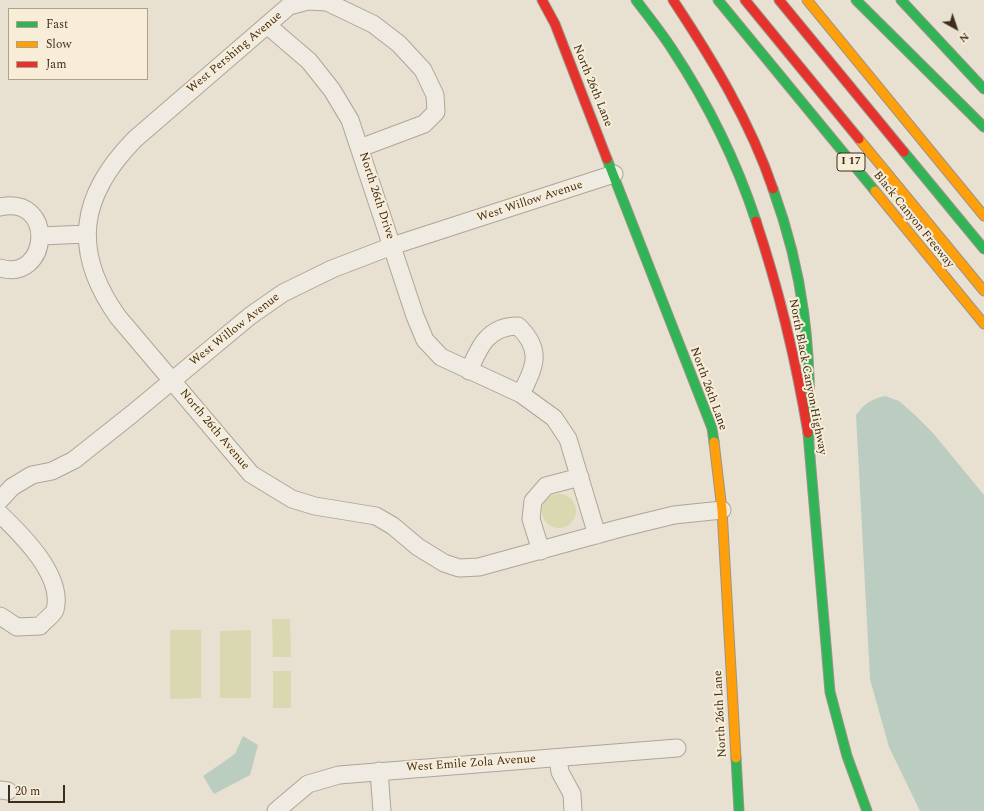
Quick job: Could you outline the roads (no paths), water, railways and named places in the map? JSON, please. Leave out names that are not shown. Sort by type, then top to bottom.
[{"type":"main road","name":"North 26th Lane","points":[[542,0],[554,24],[614,174],[712,428],[722,510],[739,811]]},
{"type":"main road","name":"North Black Canyon Highway","points":[[636,0],[669,44],[703,97],[722,135],[748,195],[774,274],[788,331],[809,440],[831,699],[857,788],[867,811]]},
{"type":"main road","points":[[673,0],[694,30],[723,81],[768,175],[786,227],[803,297],[808,335],[811,391],[809,440]]},
{"type":"main road","name":"Black Canyon Freeway","points":[[718,0],[984,324]]},
{"type":"main road","points":[[745,0],[984,291]]},
{"type":"main road","points":[[779,0],[984,249]]},
{"type":"main road","points":[[807,0],[984,216]]},
{"type":"main road","points":[[856,0],[984,127]]},
{"type":"main road","points":[[901,0],[984,89]]},
{"type":"street","name":"West Pershing Avenue","points":[[86,234],[94,194],[116,158],[135,139],[289,6],[308,1],[327,2],[372,24],[399,44],[422,70],[435,95],[436,112],[424,124],[360,148]]},
{"type":"street","name":"North 26th Drive","points":[[267,26],[310,61],[332,90],[350,120],[414,316],[425,340],[441,357],[521,394],[554,418],[568,439],[597,535]]},
{"type":"street","name":"West Willow Avenue","points":[[0,500],[12,487],[32,476],[52,471],[74,460],[250,316],[283,292],[332,269],[392,246],[614,174]]},
{"type":"street","points":[[0,207],[17,207],[27,211],[34,218],[39,227],[41,236],[39,247],[34,257],[26,264],[5,270],[0,268]]},
{"type":"street","points":[[41,236],[86,234]]},
{"type":"street","name":"North 26th Avenue","points":[[86,234],[91,263],[103,296],[118,317],[251,474],[292,499],[315,506],[376,516],[393,526],[418,547],[444,563],[459,568],[479,567],[674,515],[722,510]]},
{"type":"street","points":[[469,371],[478,347],[494,332],[505,326],[518,326],[527,335],[535,351],[533,370],[521,394]]},
{"type":"street","points":[[541,550],[531,519],[533,501],[546,486],[580,477]]},
{"type":"street","points":[[0,514],[30,543],[46,568],[56,594],[54,611],[40,626],[17,627],[0,616]]},
{"type":"street","name":"West Emile Zola Avenue","points":[[276,811],[308,784],[340,775],[677,748]]},
{"type":"street","points":[[558,758],[560,772],[572,794],[573,811]]},
{"type":"street","points":[[379,771],[382,811]]}]
